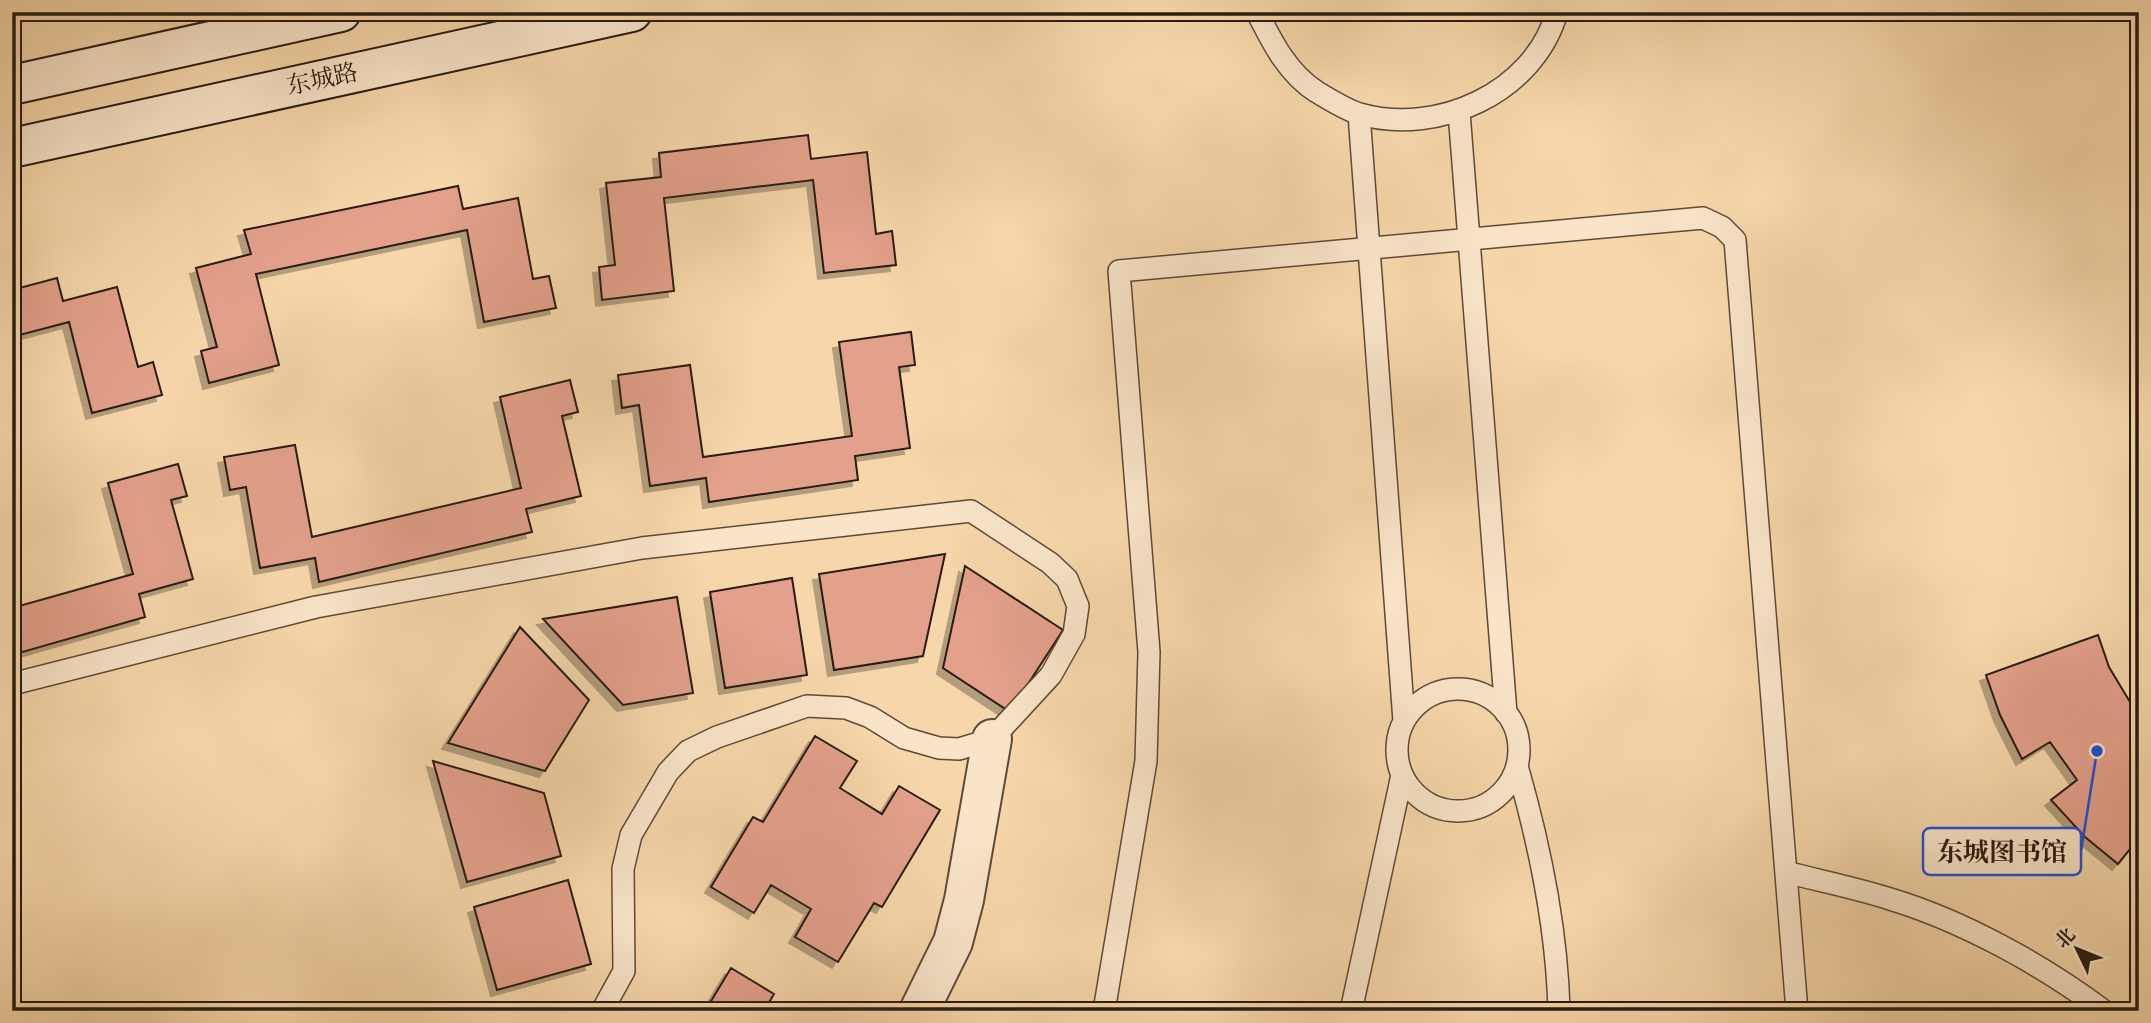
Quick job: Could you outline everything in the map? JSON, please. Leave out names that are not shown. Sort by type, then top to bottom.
[{"type":"main road","points":[[12,85],[341,12]]},
{"type":"main road","name":"东城路","points":[[12,148],[632,12]]},
{"type":"main road","points":[[919,1011],[953,942],[964,900],[992,739]]},
{"type":"lane","points":[[1257,12],[1278,54],[1315,90],[1359,114],[1409,120],[1459,112],[1497,92],[1531,61],[1557,12]]},
{"type":"lane","points":[[1459,112],[1506,713]]},
{"type":"lane","points":[[1359,114],[1405,721]]},
{"type":"lane","points":[[1104,1011],[1146,761],[1149,652],[1119,271],[1703,218],[1722,227],[1735,240],[1797,1011]]},
{"type":"lane","points":[[12,684],[316,607],[628,551],[971,511],[1050,563],[1067,579],[1078,606],[1074,635],[1051,675],[992,739],[959,749],[939,748],[904,738],[870,717],[846,708],[807,706],[717,737],[688,751],[668,772],[631,835],[623,869],[624,971],[602,1011]]},
{"type":"lane","points":[[1453,690],[1482,694],[1506,713],[1515,729],[1519,747],[1517,766],[1509,783],[1497,797],[1481,807],[1462,811],[1444,810],[1426,803],[1412,791],[1402,775],[1397,757],[1398,738],[1405,721],[1425,699],[1453,690]]},
{"type":"lane","points":[[1517,766],[1535,827],[1558,954],[1559,1011]]},
{"type":"lane","points":[[1350,1011],[1402,775]]},
{"type":"lane","points":[[1786,872],[1892,899],[1990,940],[2079,992],[2104,1011]]},
{"type":"building","points":[[808,135],[811,159],[867,152],[876,234],[892,231],[896,265],[824,273],[813,180],[664,198],[674,291],[602,300],[599,267],[615,265],[606,183],[661,177],[659,153]]},
{"type":"building","points":[[458,186],[463,209],[518,198],[533,279],[549,276],[556,308],[484,322],[467,230],[256,274],[279,365],[209,383],[201,351],[217,347],[196,268],[251,254],[244,230]]},
{"type":"building","points":[[57,278],[63,301],[117,287],[138,367],[153,362],[162,395],[92,413],[69,322],[12,337],[12,290]]},
{"type":"building","points":[[911,332],[915,365],[899,367],[910,448],[855,456],[858,480],[709,502],[706,478],[650,486],[639,405],[622,408],[618,375],[690,365],[703,457],[852,436],[839,342]]},
{"type":"building","points":[[570,380],[578,412],[562,416],[581,496],[526,509],[532,532],[319,582],[315,558],[260,568],[246,487],[230,490],[224,457],[295,445],[312,537],[521,488],[500,397]]},
{"type":"building","points":[[178,464],[187,496],[171,500],[193,579],[139,594],[145,617],[12,655],[12,608],[133,574],[108,483]]},
{"type":"building","points":[[945,554],[923,656],[834,670],[819,574]]},
{"type":"building","points":[[965,566],[1063,630],[1010,712],[943,668]]},
{"type":"building","points":[[792,578],[807,675],[725,688],[710,592]]},
{"type":"building","points":[[677,597],[693,693],[623,705],[543,619]]},
{"type":"building","points":[[520,627],[589,700],[545,771],[448,743]]},
{"type":"building","points":[[2098,635],[2109,667],[2139,717],[2139,838],[2118,864],[2085,837],[2051,800],[2077,780],[2050,742],[2022,759],[2000,715],[1986,675]]},
{"type":"building","points":[[815,736],[857,761],[840,788],[882,814],[899,786],[940,810],[882,907],[874,903],[838,962],[795,937],[811,909],[771,885],[754,913],[711,887],[753,817],[763,822]]},
{"type":"building","points":[[433,761],[544,793],[561,856],[467,882]]},
{"type":"building","points":[[568,880],[591,964],[497,990],[474,907]]},
{"type":"building","points":[[731,968],[774,994],[764,1011],[705,1011]]},
{"type":"place","name":"东城图书馆","points":[[2097,751]]}]
